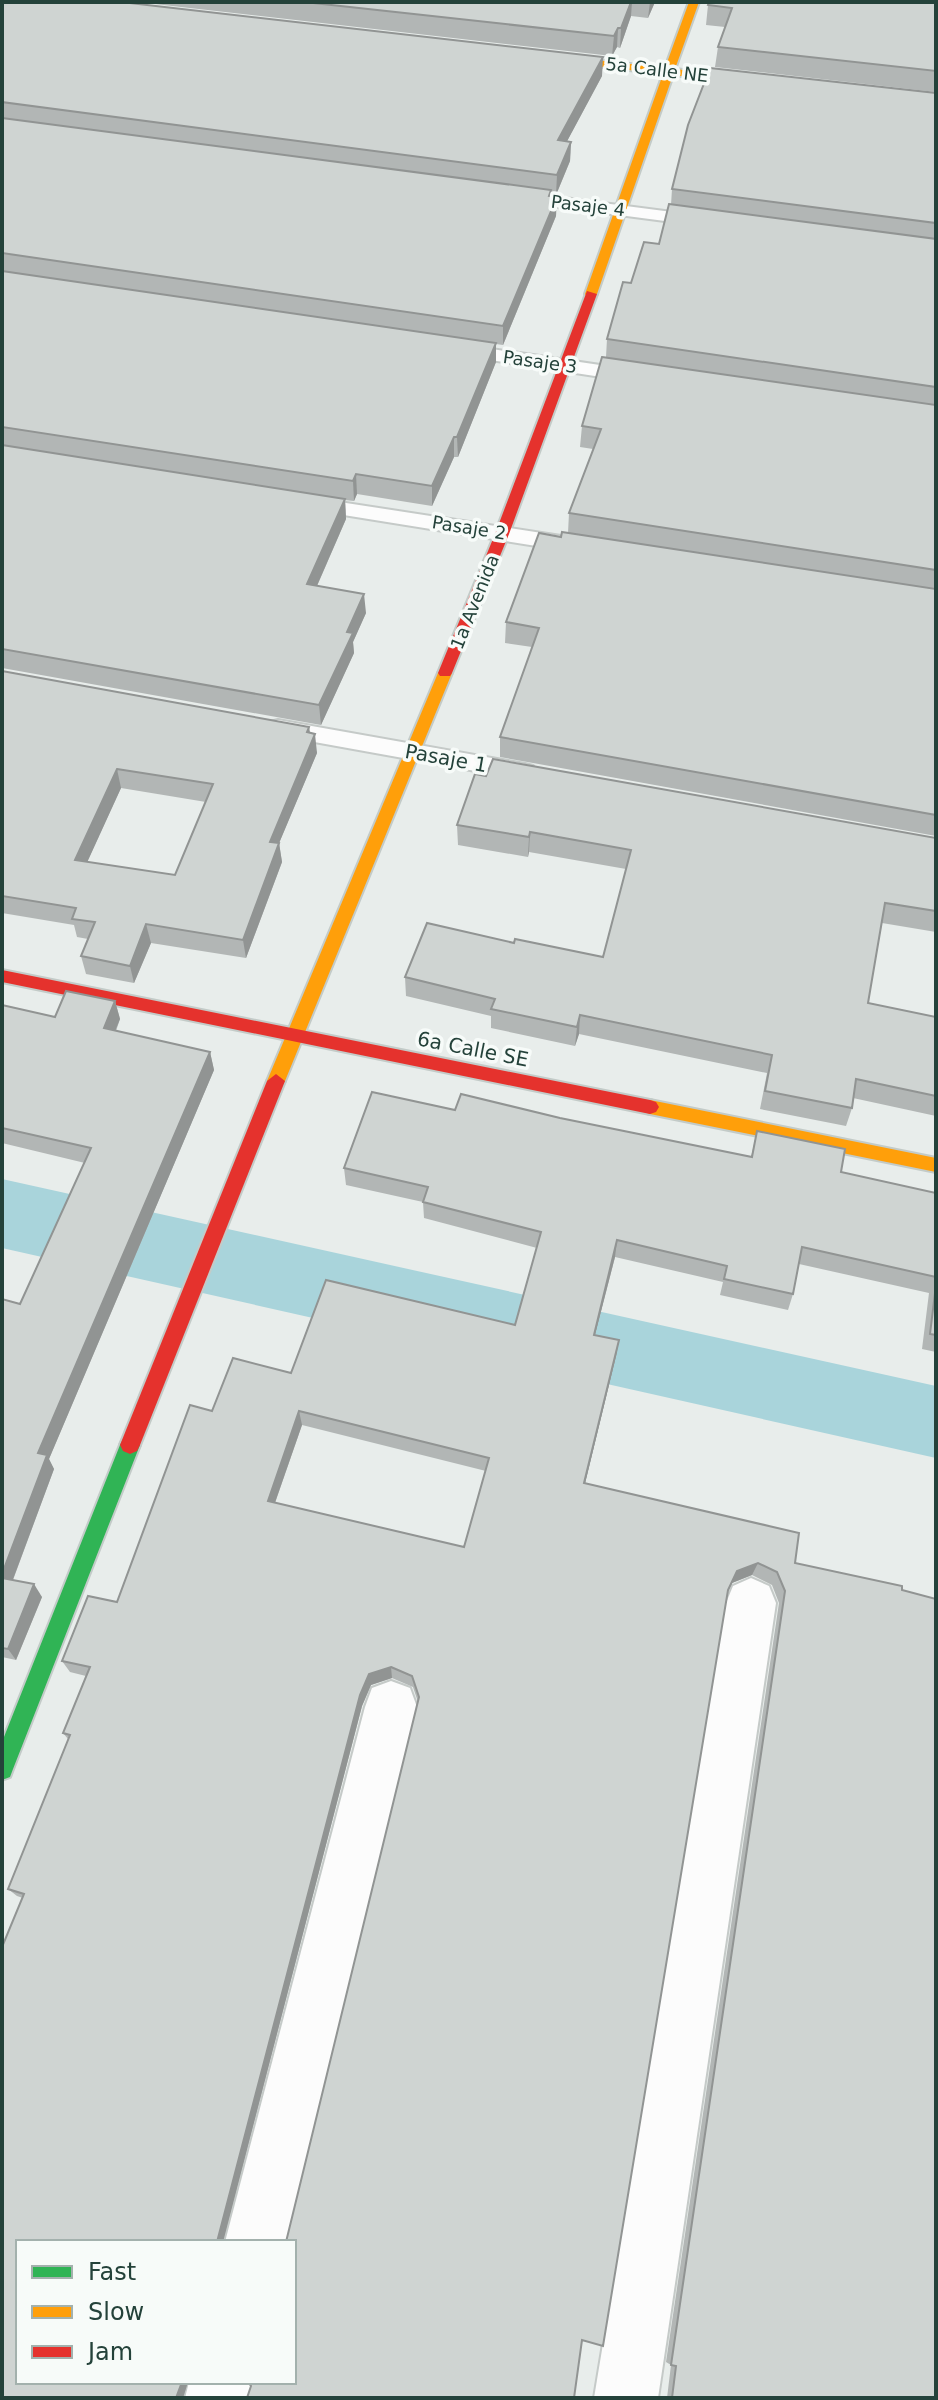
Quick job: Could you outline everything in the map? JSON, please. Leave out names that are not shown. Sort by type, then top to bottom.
[{"type":"street","name":"1a Avenida","points":[[2,1769],[230,1193],[502,534],[566,366],[694,2]]},
{"type":"street","name":"5a Calle NE","points":[[529,55],[779,84]]},
{"type":"street","name":"6a Calle SE","points":[[2,976],[936,1165]]},
{"type":"street","points":[[626,2398],[751,1603]]},
{"type":"street","points":[[257,2240],[391,1707]]},
{"type":"lane","name":"Pasaje 4","points":[[494,193],[715,223]]},
{"type":"lane","name":"Pasaje 3","points":[[441,347],[658,379]]},
{"type":"lane","name":"Pasaje 2","points":[[283,499],[595,548]]},
{"type":"lane","name":"Pasaje 1","points":[[261,725],[552,777]]},
{"type":"water","points":[[2,1179],[936,1386],[936,1458],[2,1248]]},
{"type":"building","points":[[2,2],[121,2],[603,57],[558,140],[571,142],[557,175],[2,102]]},
{"type":"building","points":[[304,2],[631,2],[621,28],[614,36]]},
{"type":"building","points":[[709,2],[936,2],[936,71],[718,47],[732,8],[708,5]]},
{"type":"building","points":[[710,68],[936,93],[936,223],[672,189],[688,125]]},
{"type":"building","points":[[2,118],[551,190],[549,196],[557,197],[503,326],[2,253]]},
{"type":"building","points":[[669,204],[936,239],[936,387],[607,339],[623,282],[631,283],[644,242],[659,244]]},
{"type":"building","points":[[2,271],[496,343],[457,437],[454,437],[432,486],[356,474],[353,481],[2,427]]},
{"type":"building","points":[[602,357],[936,405],[936,570],[569,513],[601,429],[582,426]]},
{"type":"building","points":[[2,445],[345,499],[307,584],[364,594],[347,632],[353,633],[319,705],[2,649]]},
{"type":"building","points":[[562,532],[936,589],[936,815],[500,737],[539,628],[506,622],[539,533],[561,537]]},
{"type":"building","points":[[2,671],[309,727],[307,732],[315,734],[270,842],[279,843],[243,940],[146,924],[130,966],[81,956],[95,922],[72,919],[76,908],[2,896]],"holes":[[[117,769],[213,784],[175,875],[75,860]]]},
{"type":"building","points":[[493,759],[936,838],[936,911],[885,903],[868,1003],[936,1017],[936,1096],[856,1079],[852,1108],[765,1091],[772,1055],[580,1015],[577,1027],[491,1009],[495,999],[405,977],[427,923],[514,943],[515,939],[603,957],[631,850],[530,832],[529,837],[457,825],[475,774],[486,776]]},
{"type":"building","points":[[66,991],[115,1001],[104,1028],[210,1052],[38,1453],[47,1455],[2,1574],[2,1299],[20,1304],[91,1148],[2,1128],[2,1005],[55,1017]]},
{"type":"building","points":[[372,1092],[455,1110],[461,1094],[560,1118],[752,1157],[757,1131],[845,1149],[841,1172],[936,1193],[936,1277],[802,1247],[793,1294],[724,1279],[727,1266],[617,1240],[594,1335],[619,1340],[584,1483],[799,1533],[795,1563],[902,1586],[902,1590],[936,1599],[936,2398],[672,2398],[676,2366],[671,2365],[785,1591],[777,1572],[758,1563],[737,1571],[728,1590],[603,2346],[582,2340],[574,2398],[247,2398],[250,2384],[296,2384],[296,2240],[286,2240],[419,1697],[412,1676],[391,1667],[369,1674],[360,1695],[218,2240],[16,2240],[16,2384],[181,2384],[176,2398],[2,2398],[2,1947],[24,1894],[8,1889],[70,1735],[63,1733],[90,1667],[62,1661],[88,1596],[117,1602],[190,1405],[212,1411],[233,1358],[291,1373],[326,1280],[515,1325],[541,1232],[423,1202],[428,1187],[344,1168]],"holes":[[[299,1411],[489,1458],[464,1547],[268,1501]]]},
{"type":"building","points":[[936,1285],[936,1335],[930,1334]]},
{"type":"building","points":[[2,1578],[34,1584],[8,1649],[2,1648]]},
{"type":"traffic: fast","points":[[2,1769],[130,1445]]},
{"type":"traffic: slow","points":[[591,294],[694,2]]},
{"type":"traffic: slow","points":[[544,57],[766,83]]},
{"type":"traffic: slow","points":[[276,1081],[445,673]]},
{"type":"traffic: slow","points":[[650,1107],[936,1165]]},
{"type":"traffic: jam","points":[[445,673],[502,534],[591,294]]},
{"type":"traffic: jam","points":[[2,976],[650,1107]]},
{"type":"traffic: jam","points":[[130,1445],[276,1081]]}]
